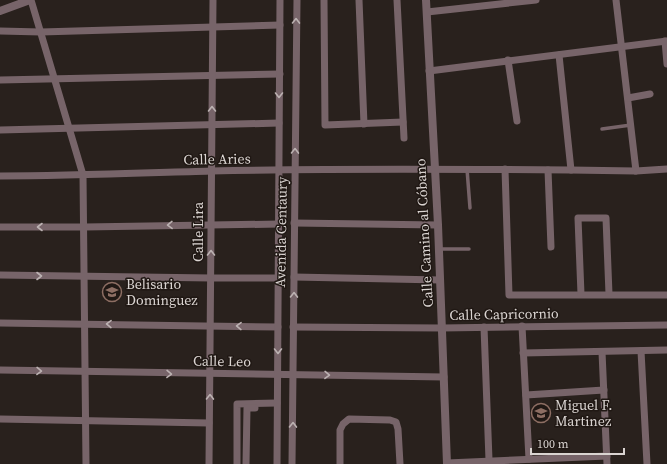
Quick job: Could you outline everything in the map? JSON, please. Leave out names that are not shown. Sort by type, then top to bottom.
[{"type":"street","points":[[0,11],[31,0],[83,176],[85,227],[86,464]]},
{"type":"street","name":"Calle Lira","points":[[209,464],[213,0]]},
{"type":"street","name":"Avenida Centaury","points":[[277,464],[280,0]]},
{"type":"street","name":"Avenida Centaury","points":[[292,464],[297,0]]},
{"type":"street","points":[[324,0],[325,125],[403,122]]},
{"type":"street","points":[[359,0],[364,124]]},
{"type":"street","points":[[397,0],[404,138]]},
{"type":"street","name":"Calle Camino al Cóbano","points":[[426,0],[438,225],[447,463]]},
{"type":"street","points":[[427,12],[536,0]]},
{"type":"street","points":[[616,0],[632,125],[636,170]]},
{"type":"street","points":[[0,31],[41,32],[280,25]]},
{"type":"street","points":[[429,71],[666,41],[667,64]]},
{"type":"street","points":[[559,55],[570,170]]},
{"type":"street","points":[[508,60],[517,121]]},
{"type":"street","points":[[0,80],[280,74]]},
{"type":"street","points":[[628,98],[650,94]]},
{"type":"street","points":[[0,130],[279,123]]},
{"type":"street","points":[[505,169],[510,295],[667,295]]},
{"type":"street","name":"Calle Aries","points":[[0,176],[83,176],[295,170],[667,169]]},
{"type":"street","points":[[548,170],[551,247]]},
{"type":"street","points":[[581,294],[578,218],[606,218],[609,294]]},
{"type":"street","points":[[294,223],[438,225]]},
{"type":"street","points":[[0,227],[279,224]]},
{"type":"street","points":[[0,275],[278,278]]},
{"type":"street","points":[[294,277],[440,280]]},
{"type":"street","points":[[0,322],[278,327]]},
{"type":"street","points":[[522,326],[529,459]]},
{"type":"street","name":"Calle Capricornio","points":[[293,327],[442,328],[522,326],[667,326]]},
{"type":"street","points":[[484,327],[489,460]]},
{"type":"street","points":[[524,353],[667,350]]},
{"type":"street","points":[[641,351],[647,464]]},
{"type":"street","points":[[602,352],[607,464]]},
{"type":"street","name":"Calle Leo","points":[[0,370],[444,377]]},
{"type":"street","points":[[526,395],[604,390]]},
{"type":"street","points":[[237,464],[237,404],[277,405]]},
{"type":"street","points":[[246,464],[247,408],[277,405]]},
{"type":"street","points":[[0,419],[209,423]]},
{"type":"street","points":[[340,464],[340,430],[343,424],[349,420],[390,420],[396,422],[398,429],[400,464]]},
{"type":"street","points":[[447,463],[607,456]]},
{"type":"lane","points":[[602,129],[632,125]]},
{"type":"lane","points":[[467,169],[470,208]]},
{"type":"lane","points":[[439,250],[469,248]]},
{"type":"place","name":"Belisario Dominguez","points":[[112,292]]},
{"type":"place","name":"Miguel F. Martinez","points":[[541,413]]}]
